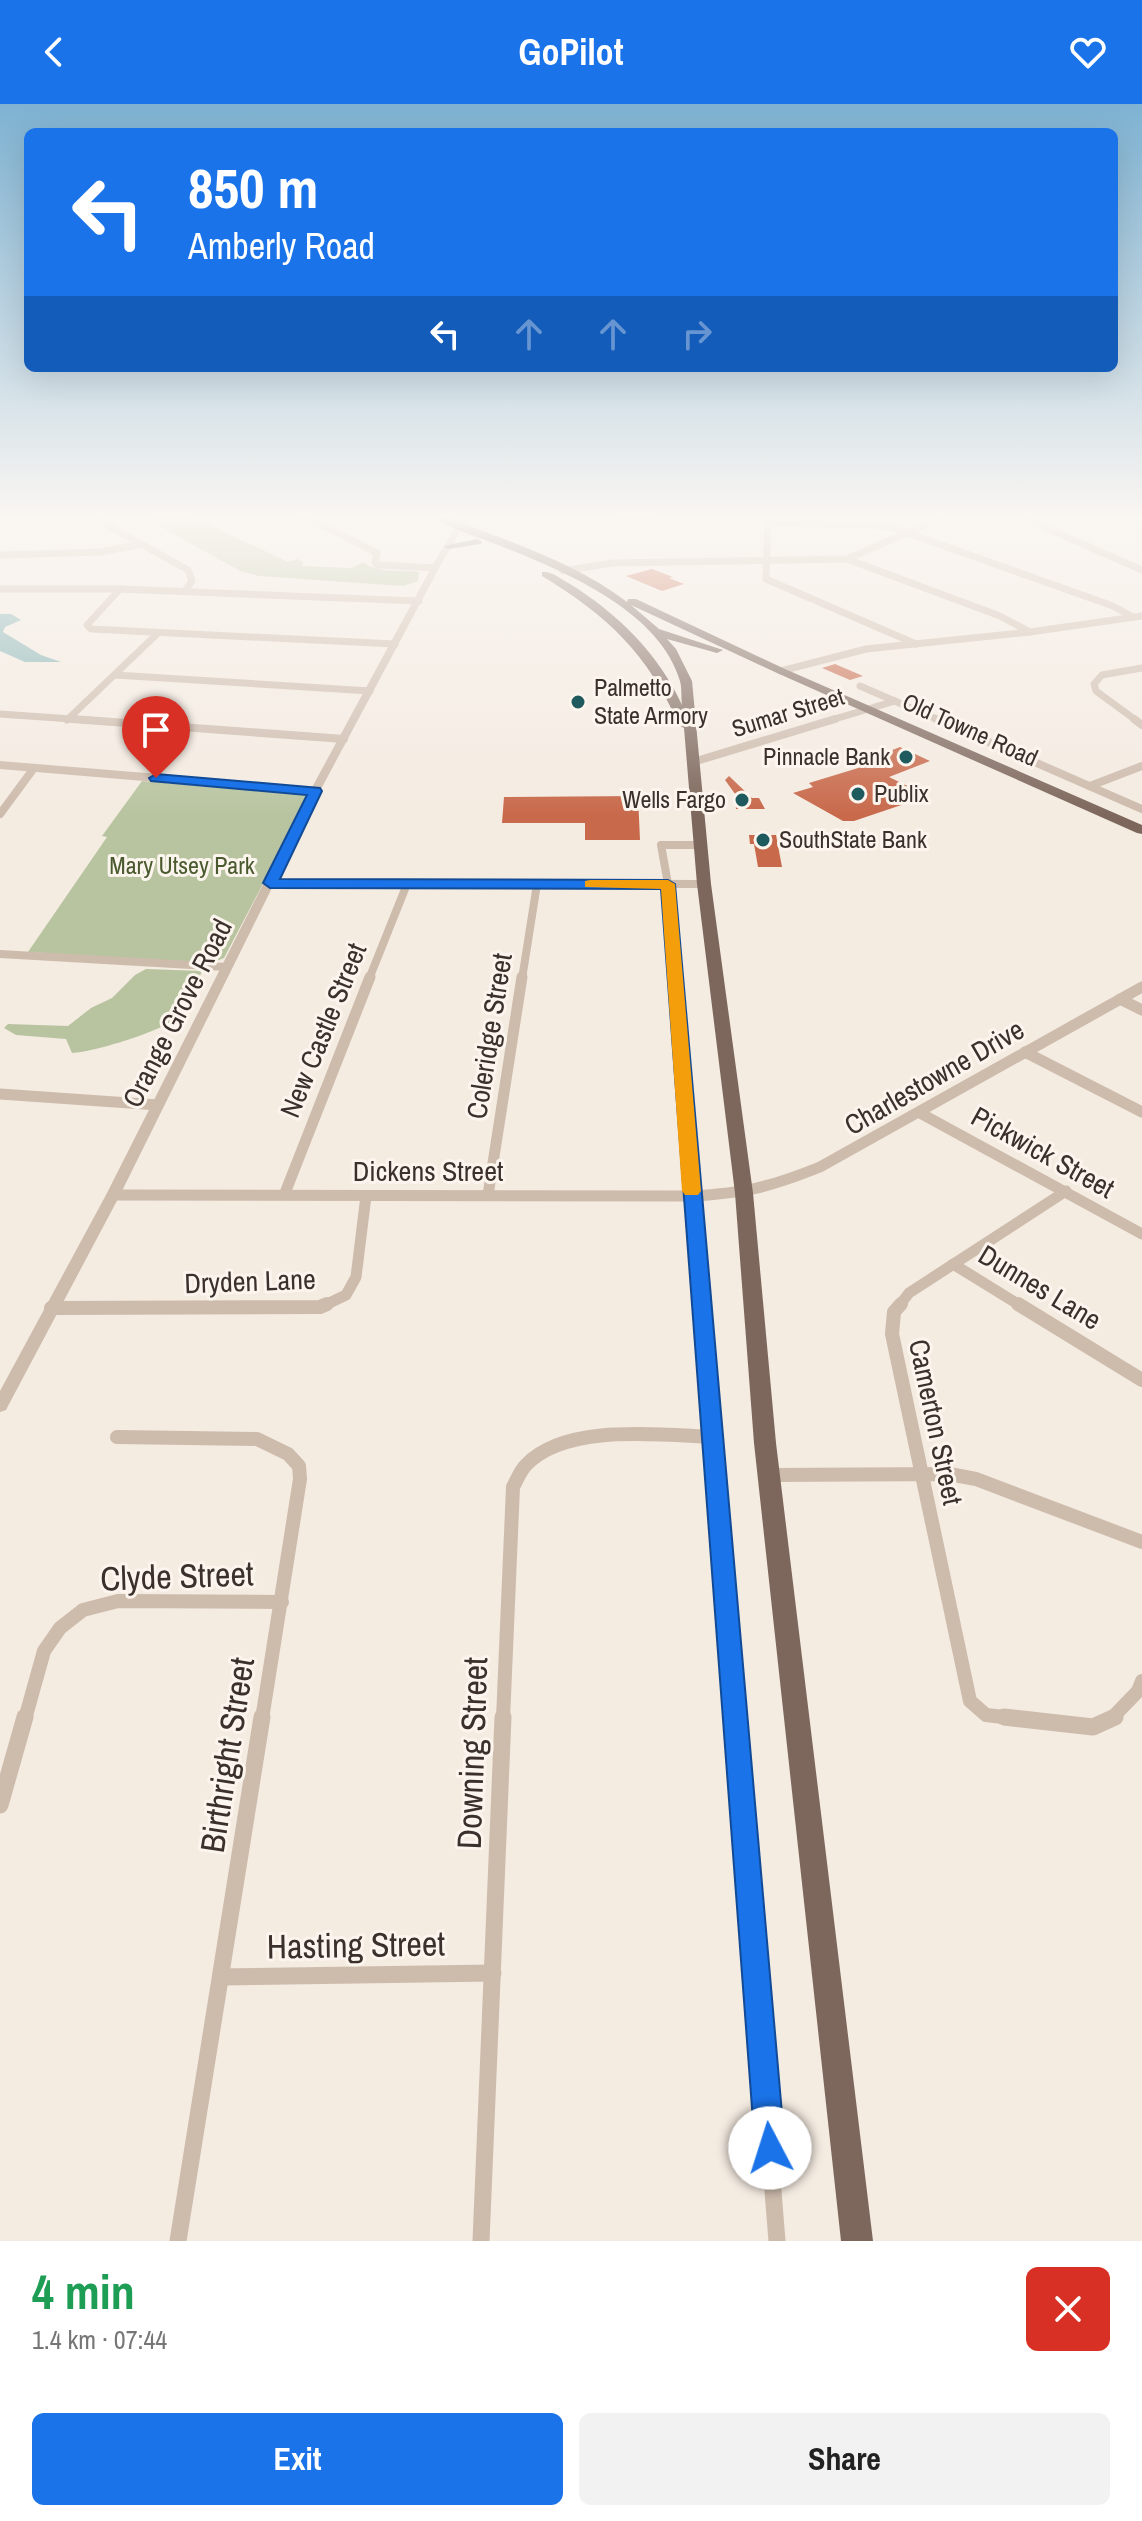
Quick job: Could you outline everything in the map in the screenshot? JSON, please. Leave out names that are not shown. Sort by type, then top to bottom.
[{"type":"main road","points":[[608,616],[650,658],[671,694],[692,752]]},
{"type":"main road","name":"Old Towne Road","points":[[621,616],[661,634],[781,671]]},
{"type":"main road","points":[[638,616],[661,634],[682,667],[686,681],[704,884],[744,1193],[770,1475],[857,2241]]},
{"type":"main road","name":"Old Towne Road","points":[[663,616],[1142,830]]},
{"type":"main road","points":[[650,658],[673,664],[686,681]]},
{"type":"street","points":[[96,616],[87,625],[98,631],[395,644]]},
{"type":"street","name":"Orange Grove Road","points":[[0,1406],[113,1195],[315,791],[411,616]]},
{"type":"street","points":[[853,616],[917,645]]},
{"type":"street","points":[[999,616],[1030,632]]},
{"type":"street","points":[[781,671],[839,654],[1142,616]]},
{"type":"street","points":[[67,720],[157,634]]},
{"type":"street","points":[[1142,668],[1102,675],[1094,684],[1096,691],[1142,725]]},
{"type":"street","points":[[115,675],[370,691]]},
{"type":"street","points":[[860,686],[1142,809]]},
{"type":"street","name":"Sumar Street","points":[[692,752],[895,701]]},
{"type":"street","points":[[0,714],[344,739]]},
{"type":"street","points":[[1132,718],[1142,717]]},
{"type":"street","points":[[0,765],[315,791]]},
{"type":"street","points":[[1090,786],[1142,766]]},
{"type":"street","points":[[0,814],[34,768]]},
{"type":"street","points":[[701,845],[661,845],[668,884],[777,2241]]},
{"type":"street","points":[[270,883],[704,884]]},
{"type":"street","name":"New Castle Street","points":[[285,1193],[407,884]]},
{"type":"street","name":"Coleridge Street","points":[[488,1195],[537,884]]},
{"type":"street","points":[[0,954],[226,967]]},
{"type":"street","name":"Charlestowne Drive","points":[[744,1193],[772,1186],[820,1167],[1142,987]]},
{"type":"street","points":[[1120,999],[1142,1010]]},
{"type":"street","points":[[1025,1052],[1142,1112]]},
{"type":"street","points":[[0,1094],[158,1105]]},
{"type":"street","name":"Pickwick Street","points":[[920,1113],[1142,1234]]},
{"type":"street","name":"Camerton Street","points":[[1066,1191],[909,1293],[894,1312],[892,1334],[970,1701],[986,1715],[997,1718],[1093,1727],[1115,1717],[1138,1691],[1142,1681]]},
{"type":"street","name":"Dickens Street","points":[[113,1195],[692,1196],[744,1193]]},
{"type":"street","name":"Dryden Lane","points":[[51,1308],[320,1307],[346,1295],[356,1277],[366,1196]]},
{"type":"street","name":"Dunnes Lane","points":[[953,1264],[1142,1380]]},
{"type":"street","name":"Downing Street","points":[[481,2241],[513,1487],[526,1465],[550,1448],[577,1441],[605,1436],[713,1437]]},
{"type":"street","name":"Birthright Street","points":[[117,1437],[257,1439],[288,1454],[299,1466],[300,1479],[178,2241]]},
{"type":"street","points":[[770,1475],[949,1474],[976,1479],[1142,1542]]},
{"type":"street","name":"Clyde Street","points":[[0,1805],[44,1651],[60,1628],[83,1610],[118,1601],[282,1602]]},
{"type":"street","name":"Hasting Street","points":[[221,1977],[493,1973]]},
{"type":"green space","name":"Mary Utsey Park","points":[[142,781],[307,795],[308,798],[224,958],[212,963],[28,952],[107,837],[102,836]]},
{"type":"green space","points":[[146,969],[202,971],[183,1012],[159,1028],[112,1045],[72,1053],[66,1039],[16,1035],[4,1028],[8,1024],[68,1026],[91,1008],[112,998],[135,975]]},
{"type":"water","points":[[0,616],[14,616],[21,620],[5,627],[3,632],[41,655],[61,662],[25,662],[0,651]]},
{"type":"building","points":[[835,664],[863,676],[850,680],[822,668]]},
{"type":"building","name":"Publix","points":[[900,747],[930,761],[889,777],[928,796],[854,821],[843,821],[793,793],[813,787],[809,783],[891,758],[882,754]]},
{"type":"building","name":"Wells Fargo","points":[[729,776],[752,798],[759,798],[765,809],[736,809],[735,798],[738,798],[725,780]]},
{"type":"building","points":[[638,796],[640,840],[585,840],[585,823],[502,823],[504,797]]},
{"type":"building","points":[[749,835],[776,835],[782,867],[758,867]]},
{"type":"slow traffic","points":[[590,884],[668,884],[692,1191]]},
{"type":"place","name":"Palmetto State Armory","points":[[578,702]]},
{"type":"place","name":"Pinnacle Bank","points":[[906,757]]},
{"type":"place","name":"Publix","points":[[858,794]]},
{"type":"place","name":"Wells Fargo","points":[[742,800]]},
{"type":"place","name":"SouthState Bank","points":[[763,840]]},
{"type":"route","points":[[156,778],[315,791],[270,883],[668,884],[770,2148]]}]
